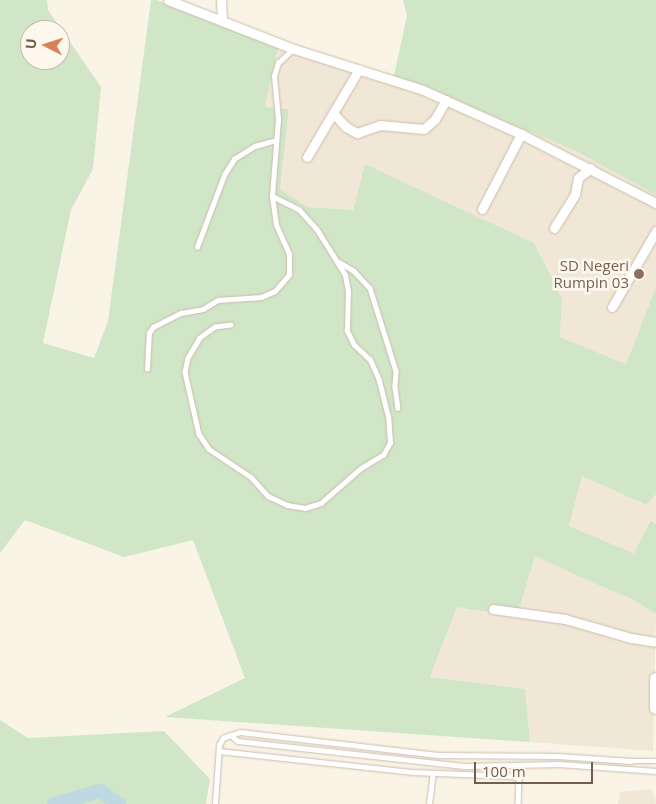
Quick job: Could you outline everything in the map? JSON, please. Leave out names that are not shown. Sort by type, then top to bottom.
[{"type":"main road","points":[[656,679],[656,708]]},
{"type":"street","points":[[168,0],[294,48],[446,100],[591,168],[656,203]]},
{"type":"street","points":[[221,0],[222,21]]},
{"type":"street","points":[[307,157],[359,69]]},
{"type":"street","points":[[333,113],[346,127],[357,133],[380,125],[424,129],[435,119],[446,100]]},
{"type":"street","points":[[482,209],[521,134]]},
{"type":"street","points":[[554,228],[575,194],[578,178],[591,168]]},
{"type":"street","points":[[612,307],[656,231]]},
{"type":"street","points":[[493,609],[565,619],[631,638],[656,642]]},
{"type":"lane","points":[[147,369],[149,333],[153,327],[181,313],[204,309],[218,300],[261,297],[275,290],[289,275],[291,262],[276,225],[272,196],[278,119],[274,76],[278,63],[294,48]]},
{"type":"lane","points":[[197,246],[224,175],[234,159],[255,146],[276,140]]},
{"type":"lane","points":[[272,196],[299,210],[317,230],[326,248],[338,261],[354,271],[370,288],[396,371],[395,387],[398,408]]},
{"type":"lane","points":[[231,325],[215,327],[200,338],[188,358],[185,372],[199,434],[209,449],[250,477],[268,496],[286,505],[305,508],[321,503],[361,468],[383,455],[390,443],[388,418],[379,380],[370,360],[354,345],[347,331],[348,291],[345,275],[338,261]]},
{"type":"lane","points":[[215,804],[218,745],[223,738],[240,732],[440,754],[558,756],[632,761],[656,760]]},
{"type":"lane","points":[[231,736],[238,742],[322,749],[456,765],[559,764],[656,771]]},
{"type":"lane","points":[[219,751],[433,773],[519,778],[518,804]]},
{"type":"lane","points":[[429,804],[433,773]]},
{"type":"shaded area","points":[[280,40],[394,76],[574,150],[656,195],[656,287],[626,364],[560,337],[562,298],[534,243],[365,164],[353,210],[307,207],[280,190],[289,109],[265,107]]},
{"type":"shaded area","points":[[582,476],[645,505],[656,494],[656,524],[649,521],[635,553],[569,526]]},
{"type":"shaded area","points":[[535,556],[632,599],[656,614],[653,751],[530,742],[525,689],[430,677],[457,607],[517,617]]},
{"type":"shaded area","points":[[652,789],[656,804],[618,804],[620,792]]},
{"type":"green space","points":[[0,0],[47,0],[48,10],[55,20],[20,20],[20,70],[70,70],[70,42],[101,87],[93,169],[71,210],[43,343],[94,358],[108,321],[151,0],[157,0],[198,16],[280,40],[265,107],[289,109],[280,189],[307,207],[353,210],[365,164],[534,243],[562,298],[560,337],[626,364],[656,287],[656,494],[646,505],[582,476],[569,526],[634,553],[650,521],[656,524],[656,614],[632,599],[535,556],[517,617],[457,607],[430,677],[525,689],[530,742],[165,717],[245,678],[193,540],[124,557],[25,520],[0,553]]},
{"type":"green space","points":[[403,0],[656,0],[656,195],[574,150],[394,76],[407,15]]},
{"type":"green space","points":[[0,720],[28,738],[164,731],[210,779],[206,804],[0,804]]},
{"type":"waterway","points":[[54,804],[100,791],[119,804]]},
{"type":"place","name":"SD Negeri Rumpin 03","points":[[639,274]]}]
